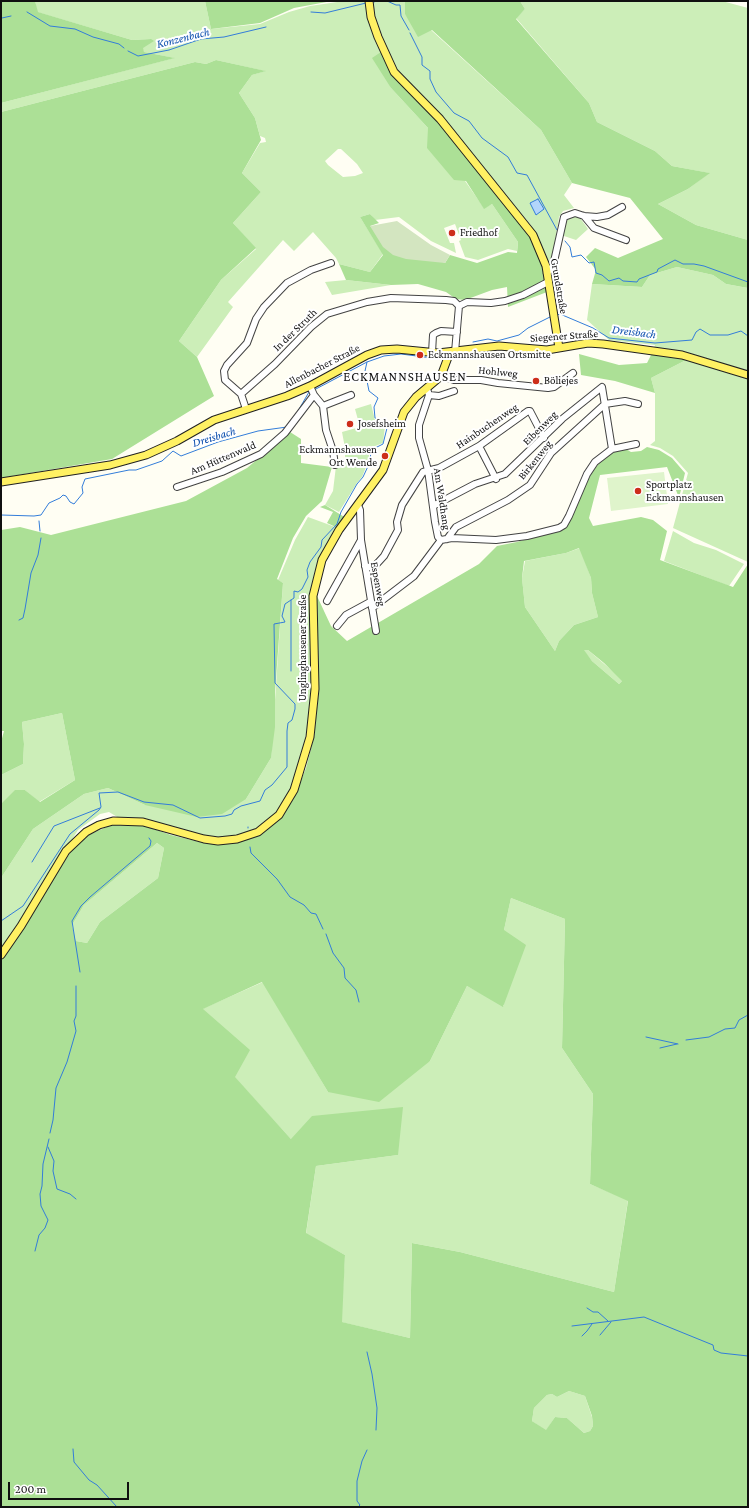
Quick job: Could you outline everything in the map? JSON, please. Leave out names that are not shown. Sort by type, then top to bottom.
[{"type":"main road","name":"Grundstraße","points":[[369,5],[378,37],[394,72],[440,120],[469,154],[525,223],[541,251],[547,273],[559,348]]},
{"type":"main road","name":"Siegener Straße","points":[[452,352],[499,346],[527,350],[559,348],[588,343],[667,352],[694,358],[748,375]]},
{"type":"main road","name":"Allenbacher Straße","points":[[1,482],[69,472],[125,461],[165,447],[214,420],[287,396],[312,390],[367,355],[381,350],[397,349],[432,353],[452,352]]},
{"type":"main road","points":[[442,376],[452,352]]},
{"type":"main road","name":"Unglinghausener Straße","points":[[1,955],[21,926],[66,851],[86,832],[99,825],[113,821],[143,822],[204,839],[218,841],[237,839],[252,835],[266,828],[279,815],[294,790],[310,737],[315,689],[313,607],[316,579],[326,551],[383,470],[404,412],[416,397],[428,392],[442,376]]},
{"type":"street","points":[[547,273],[553,266],[564,217],[570,213],[584,216],[603,216],[622,207]]},
{"type":"street","points":[[584,216],[594,228],[626,240]]},
{"type":"street","points":[[246,409],[241,394],[225,380],[224,371],[227,365],[247,343],[256,320],[264,307],[287,283],[311,270],[331,263]]},
{"type":"street","points":[[452,352],[457,332],[459,306],[467,302],[491,303],[505,300],[523,295],[548,282]]},
{"type":"street","name":"In der Struth","points":[[241,394],[275,364],[311,327],[327,314],[367,302],[391,298],[446,300],[454,301],[459,306]]},
{"type":"street","points":[[432,353],[434,335],[436,333],[441,331],[457,332]]},
{"type":"street","name":"Hohlweg","points":[[442,376],[454,380],[481,380],[548,388],[554,387],[573,373]]},
{"type":"street","name":"Eibenweg","points":[[433,506],[476,484],[505,474],[573,410],[602,387],[612,449]]},
{"type":"street","points":[[312,390],[323,406],[326,430],[333,451],[335,465]]},
{"type":"street","name":"Am Hüttenwald","points":[[177,487],[222,472],[261,454],[285,433],[312,390]]},
{"type":"street","points":[[428,392],[439,396],[454,391]]},
{"type":"street","name":"Am Waldhang","points":[[428,392],[419,425],[419,438],[428,470],[438,538],[496,540],[527,536],[559,528],[564,525],[570,516],[591,468],[601,455],[612,449],[636,444]]},
{"type":"street","points":[[323,406],[350,395]]},
{"type":"street","points":[[605,404],[625,401],[638,404]]},
{"type":"street","name":"Birkenweg","points":[[337,626],[346,615],[371,605],[414,576],[444,539],[456,527],[508,500],[530,485],[551,453],[605,404]]},
{"type":"street","name":"Hainbuchenweg","points":[[428,470],[439,468],[479,446],[528,411],[530,411],[544,438]]},
{"type":"street","points":[[479,446],[496,478]]},
{"type":"street","points":[[364,566],[373,568],[384,556],[398,530],[397,522],[402,505],[423,472],[428,470]]},
{"type":"street","name":"Espenweg","points":[[358,505],[360,510],[360,540],[376,631]]},
{"type":"street","points":[[328,601],[360,540]]},
{"type":"green space","points":[[1,1],[35,1],[38,12],[132,40],[151,39],[154,41],[143,48],[144,52],[175,58],[1,103]]},
{"type":"green space","points":[[35,1],[205,1],[211,29],[260,24],[289,12],[310,6],[344,1],[367,1],[391,88],[428,128],[484,208],[492,204],[518,242],[517,251],[508,249],[478,260],[465,257],[455,224],[444,228],[450,243],[454,243],[456,253],[431,241],[399,217],[375,220],[370,214],[360,217],[383,254],[370,272],[339,264],[336,258],[313,232],[294,251],[283,240],[228,302],[233,307],[197,357],[179,341],[221,280],[256,249],[233,223],[261,192],[242,173],[260,143],[266,142],[265,138],[260,136],[255,118],[239,93],[252,75],[265,71],[216,60],[206,64],[195,62],[1,112],[1,103],[174,58],[144,52],[142,48],[151,39],[132,40],[37,12]],"holes":[[[338,149],[341,149],[357,164],[363,173],[355,176],[343,177],[328,165],[325,161]]]},
{"type":"green space","points":[[205,1],[332,1],[294,8],[260,23],[211,29]]},
{"type":"green space","points":[[373,1],[405,1],[405,14],[431,30],[541,130],[572,183],[564,195],[574,208],[563,211],[559,217],[552,260],[547,262],[542,247],[530,224],[441,118],[402,77],[390,58],[373,11]]},
{"type":"green space","points":[[405,1],[520,1],[525,9],[516,19],[589,103],[597,122],[655,151],[672,166],[710,173],[688,189],[658,204],[696,225],[748,240],[748,288],[726,284],[713,275],[677,267],[650,275],[642,287],[592,284],[596,270],[586,257],[595,248],[618,258],[663,239],[630,198],[572,183],[541,130],[432,30],[418,37],[405,14]]},
{"type":"green space","points":[[520,1],[722,1],[748,8],[748,240],[696,225],[658,204],[688,189],[709,173],[672,166],[655,151],[597,122],[589,103],[516,18],[525,9]]},
{"type":"green space","points":[[381,52],[531,236],[544,269],[547,292],[508,307],[507,287],[492,290],[465,300],[456,299],[446,292],[418,284],[391,285],[346,280],[339,264],[370,272],[383,255],[360,217],[370,214],[379,223],[370,226],[445,263],[450,255],[477,263],[508,252],[517,253],[518,242],[492,204],[484,209],[466,181],[454,180],[427,148],[428,128],[391,88],[372,58]]},
{"type":"green space","points":[[216,60],[266,71],[252,75],[239,93],[255,118],[261,140],[242,173],[261,192],[233,223],[256,248],[221,280],[179,341],[197,357],[214,396],[112,459],[1,478],[1,112],[195,62],[206,64]]},
{"type":"green space","points":[[578,215],[588,229],[576,240],[561,235],[565,218]]},
{"type":"green space","points":[[397,221],[431,245],[450,255],[445,263],[406,259],[393,255],[383,247],[370,226]]},
{"type":"green space","points":[[677,267],[713,275],[726,284],[748,288],[748,372],[654,348],[655,345],[609,340],[587,320],[592,284],[642,287],[650,275]]},
{"type":"green space","points":[[346,280],[391,285],[332,295],[325,282]]},
{"type":"green space","points":[[652,353],[688,359],[651,378],[655,393],[615,381],[581,375],[579,354],[619,365],[647,363]]},
{"type":"green space","points":[[688,359],[748,377],[748,562],[673,528],[688,473],[673,456],[660,448],[650,445],[655,441],[655,393],[651,378]]},
{"type":"green space","points":[[371,404],[375,420],[385,426],[383,443],[370,448],[368,462],[362,477],[339,512],[325,505],[333,491],[336,466],[345,466],[345,448],[342,432],[360,427],[355,409]]},
{"type":"green space","points":[[290,432],[301,439],[301,463],[332,467],[322,501],[306,516],[293,538],[277,579],[283,583],[275,692],[275,727],[271,758],[246,799],[222,814],[197,817],[145,805],[108,788],[84,794],[33,829],[1,878],[1,804],[15,790],[25,790],[40,802],[75,780],[62,713],[22,722],[24,744],[23,764],[1,775],[1,742],[4,731],[1,731],[1,530],[20,527],[51,535],[186,501],[247,468]]},
{"type":"green space","points":[[647,447],[659,450],[672,458],[685,473],[679,498],[667,467],[600,475],[589,518],[593,526],[641,517],[653,520],[667,531],[660,560],[733,587],[748,564],[748,1507],[1,1507],[1,959],[72,850],[84,837],[111,825],[145,826],[171,835],[208,844],[235,843],[256,835],[277,822],[293,800],[306,768],[314,737],[319,689],[317,596],[331,626],[347,641],[479,564],[497,546],[517,542],[566,527],[592,472],[600,462],[611,453],[626,449],[631,452],[641,451]],"holes":[[[579,548],[591,578],[592,593],[598,617],[574,625],[559,641],[555,651],[525,607],[522,578],[524,561],[566,553]],[[584,650],[588,650],[604,663],[622,681],[619,684],[592,661]],[[157,843],[164,848],[158,878],[100,922],[87,943],[76,941],[72,925],[84,905]],[[511,898],[565,919],[562,1048],[593,1094],[590,1184],[628,1201],[614,1292],[460,1252],[412,1243],[410,1338],[342,1322],[345,1255],[306,1233],[316,1166],[398,1155],[403,1107],[312,1116],[291,1139],[235,1077],[250,1050],[203,1009],[262,982],[328,1092],[379,1102],[430,1061],[467,986],[503,1007],[526,945],[504,930]],[[569,1391],[585,1396],[592,1416],[593,1426],[590,1431],[584,1433],[567,1418],[555,1417],[546,1430],[532,1421],[534,1408],[547,1395],[552,1394],[557,1397]]]},
{"type":"green space","name":"Sportplatz Eckmannshausen","points":[[664,472],[668,504],[611,511],[607,478]]},
{"type":"green space","points":[[325,505],[346,518],[338,528],[327,523],[333,512],[320,507]]},
{"type":"green space","points":[[308,517],[338,528],[326,545],[315,571],[310,592],[313,688],[308,724],[302,756],[292,789],[277,813],[260,828],[236,837],[206,838],[119,818],[109,812],[100,814],[78,830],[14,932],[1,950],[1,878],[33,829],[84,794],[108,788],[145,805],[246,799],[271,758],[283,583],[278,580],[295,540]]},
{"type":"green space","points":[[673,531],[694,543],[716,550],[744,564],[729,586],[664,561]]},
{"type":"green space","points":[[580,548],[591,578],[592,593],[598,617],[574,625],[559,641],[555,651],[525,607],[522,578],[525,561],[566,553]]},
{"type":"green space","points":[[583,650],[588,650],[623,680],[619,684],[592,661]]},
{"type":"green space","points":[[62,713],[75,780],[39,802],[25,790],[1,804],[1,775],[23,764],[24,744],[22,722]]},
{"type":"green space","points":[[157,843],[164,848],[158,878],[100,922],[87,943],[76,941],[72,925],[84,905]]},
{"type":"green space","points":[[511,898],[565,919],[562,1048],[593,1094],[590,1184],[628,1200],[614,1292],[460,1252],[412,1243],[410,1338],[341,1322],[345,1255],[306,1234],[316,1166],[398,1155],[291,1139],[234,1077],[202,1009],[263,982],[328,1092],[430,1061],[467,986],[504,1006],[504,930]]},
{"type":"green space","points":[[569,1391],[585,1396],[592,1417],[593,1426],[590,1431],[584,1433],[567,1418],[555,1417],[546,1431],[532,1421],[534,1408],[547,1395],[552,1394],[557,1397]]},
{"type":"water","points":[[538,199],[544,209],[536,215],[530,203]]},
{"type":"waterway","points":[[387,1],[400,5],[401,16],[409,30]]},
{"type":"waterway","name":"Konzenbach","points":[[311,12],[325,13],[366,3]]},
{"type":"waterway","name":"Konzenbach","points":[[27,12],[50,26],[75,29],[93,37],[119,44],[124,48]]},
{"type":"waterway","name":"Konzenbach","points":[[2,18],[11,16]]},
{"type":"waterway","name":"Konzenbach","points":[[128,51],[138,56],[169,50],[201,39],[224,37],[266,27]]},
{"type":"waterway","points":[[410,33],[422,57],[422,65],[430,71],[430,79],[436,92],[454,113],[469,121],[482,138],[508,157],[517,173],[527,175],[557,230]]},
{"type":"waterway","points":[[565,241],[570,247],[572,257],[581,255],[589,263],[594,262],[596,273],[602,275],[609,281],[619,278],[623,281],[637,282],[639,279],[657,272],[658,269],[675,260],[683,264],[704,266],[748,282]]},
{"type":"waterway","name":"Dreisbach","points":[[557,315],[560,314],[593,328],[609,338],[655,343],[692,340],[696,332],[700,329],[710,335],[728,335],[741,331],[748,336]]},
{"type":"waterway","name":"Dreisbach","points":[[473,342],[488,339],[497,341],[519,335],[528,328],[552,316]]},
{"type":"waterway","name":"Dreisbach","points":[[314,390],[367,362],[384,356],[401,354],[440,359]]},
{"type":"waterway","points":[[1,921],[23,906],[70,834],[99,810],[101,807],[99,793],[118,792],[144,802],[173,805],[200,818],[225,816],[232,814],[234,810],[241,806],[260,801],[265,790],[272,785],[287,767],[288,723],[292,720],[295,704],[275,683],[274,624],[285,622],[282,616],[285,604],[294,598],[294,591],[298,592],[302,589],[308,577],[307,570],[310,562],[321,547],[322,540],[337,524],[341,512],[357,484],[363,477],[370,462],[371,450],[383,444],[387,428],[385,424],[375,418],[374,407],[378,398],[369,391],[365,371],[367,362]]},
{"type":"waterway","name":"Dreisbach","points":[[298,411],[309,392]]},
{"type":"waterway","name":"Dreisbach","points":[[1,515],[41,515],[49,503],[63,495],[74,504],[83,493],[82,487],[85,479],[129,470],[136,470],[162,461],[173,451],[181,456],[218,442],[258,431],[287,427]]},
{"type":"waterway","points":[[39,521],[40,531]]},
{"type":"waterway","points":[[19,620],[23,618],[31,573],[38,555],[41,538]]},
{"type":"waterway","points":[[291,600],[291,671]]},
{"type":"waterway","points":[[32,862],[54,826],[100,808]]},
{"type":"waterway","points":[[80,972],[72,921],[81,906],[90,897],[150,846],[151,841],[149,838]]},
{"type":"waterway","points":[[250,847],[251,853],[277,879],[290,897],[304,905],[311,913],[316,914],[323,929]]},
{"type":"waterway","points":[[326,934],[333,953],[344,968],[345,978],[356,990],[359,1002]]},
{"type":"waterway","points":[[50,1133],[53,1120],[56,1088],[67,1062],[76,1031],[74,1021],[76,1016],[76,986]]},
{"type":"waterway","points":[[686,1040],[709,1037],[725,1029],[735,1028],[739,1020],[748,1015]]},
{"type":"waterway","points":[[646,1037],[678,1044]]},
{"type":"waterway","points":[[660,1048],[677,1044]]},
{"type":"waterway","points":[[35,1251],[39,1235],[45,1228],[48,1220],[41,1206],[40,1194],[43,1164],[49,1139]]},
{"type":"waterway","points":[[48,1147],[54,1161],[53,1171],[57,1189],[70,1194],[76,1199]]},
{"type":"waterway","points":[[587,1308],[593,1312],[598,1312],[608,1321]]},
{"type":"waterway","points":[[572,1326],[644,1317],[713,1345],[714,1350],[721,1353],[748,1356]]},
{"type":"waterway","points":[[600,1335],[611,1322]]},
{"type":"waterway","points":[[582,1336],[592,1324]]},
{"type":"waterway","points":[[367,1352],[377,1408],[376,1430]]},
{"type":"waterway","points":[[73,1449],[74,1462],[89,1480],[97,1485],[117,1507]]},
{"type":"waterway","points":[[358,1507],[360,1505],[357,1501],[357,1481],[362,1461],[367,1450]]},
{"type":"place","name":"Friedhof","points":[[452,233]]},
{"type":"place","name":"Eckmannshausen Ortsmitte","points":[[420,355]]},
{"type":"place","name":"Böliejes","points":[[536,381]]},
{"type":"place","name":"Josefsheim","points":[[350,424]]},
{"type":"place","name":"Eckmannshausen Ort Wende","points":[[385,456]]},
{"type":"place","name":"Sportplatz Eckmannshausen","points":[[638,491]]},
{"type":"district","name":"ECKMANNSHAUSEN","points":[[405,377]]}]
